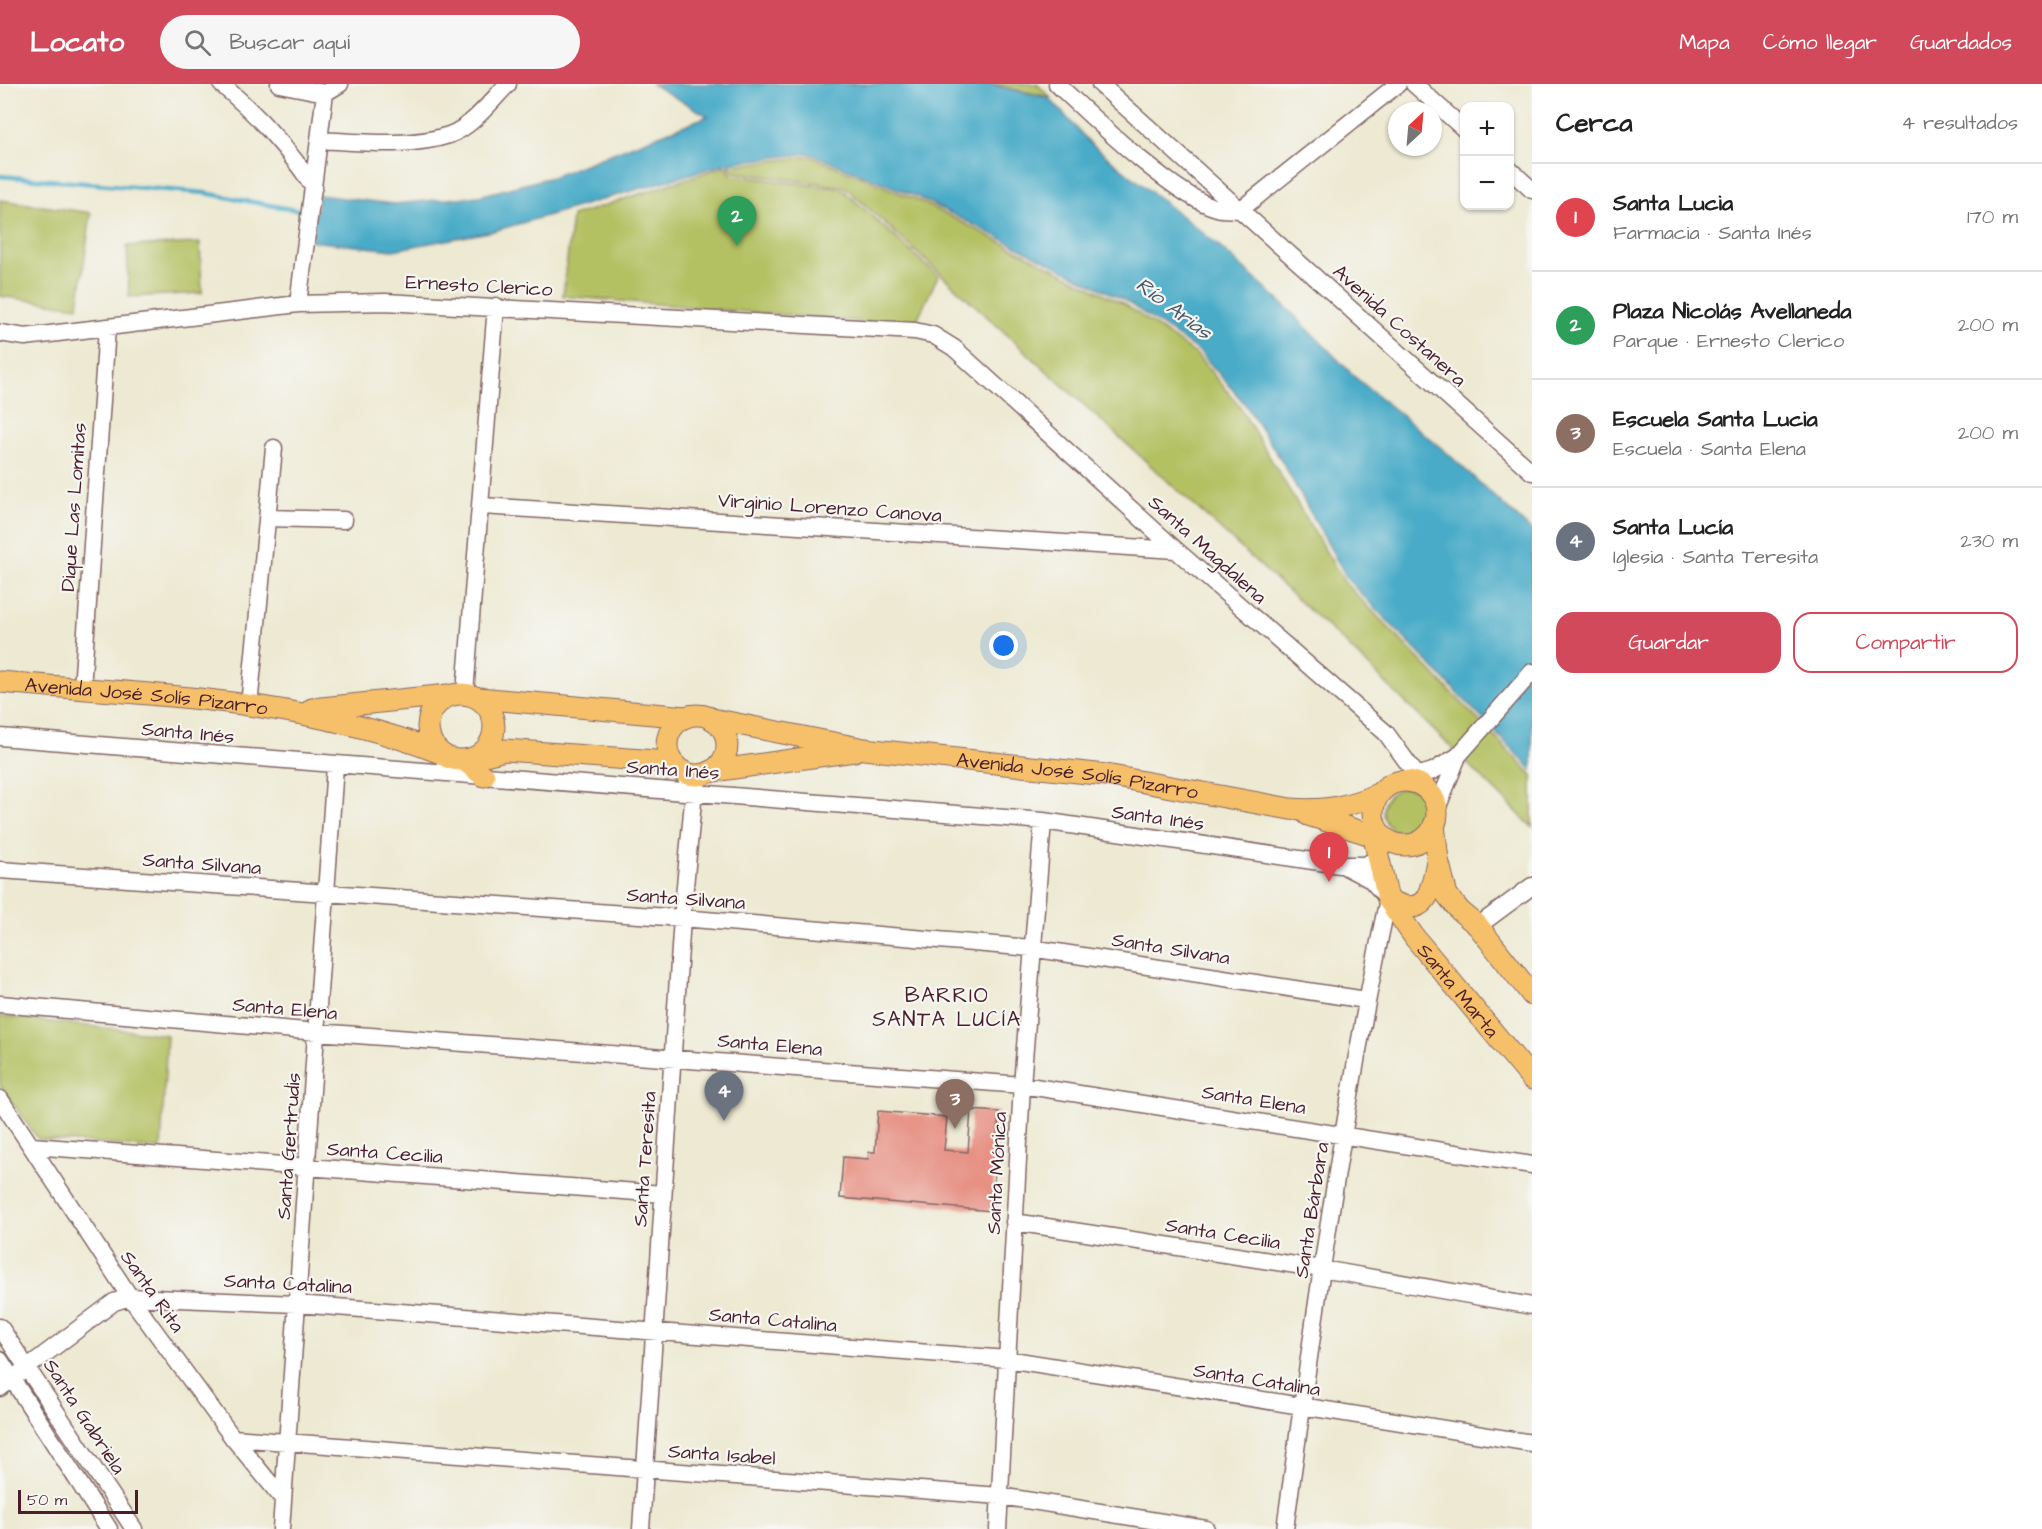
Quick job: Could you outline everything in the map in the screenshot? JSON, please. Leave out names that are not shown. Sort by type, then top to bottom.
[{"type":"main road","name":"Avenida José Solís Pizarro","points":[[0,682],[293,711],[361,725],[459,763],[505,750],[656,761],[693,775],[864,749]]},
{"type":"main road","name":"Avenida José Solís Pizarro","points":[[293,711],[464,696],[686,717],[695,715],[864,749],[1106,775],[1317,812],[1340,808],[1378,794]]},
{"type":"main road","points":[[464,696],[492,714],[494,735],[489,745],[459,763],[431,743],[428,720],[432,710],[464,696]]},
{"type":"main road","points":[[686,717],[677,722],[667,738],[667,748],[693,775],[721,764],[727,745],[720,725],[712,719]]},
{"type":"main road","points":[[1414,782],[1433,798],[1437,860],[1432,886],[1426,899],[1417,907],[1403,908],[1388,899],[1373,808],[1378,794],[1388,785],[1414,782]]},
{"type":"main road","name":"Avenida José Solís Pizarro","points":[[1290,809],[1379,839]]},
{"type":"main road","points":[[1379,839],[1402,844],[1415,843],[1427,836],[1436,817]]},
{"type":"main road","points":[[1437,860],[1447,895],[1460,912],[1478,926],[1532,995]]},
{"type":"main road","name":"Santa Marta","points":[[1388,899],[1414,938],[1532,1079]]},
{"type":"main road","points":[[1414,938],[1422,919],[1431,912],[1460,912]]},
{"type":"street","points":[[221,84],[289,150],[313,194]]},
{"type":"street","points":[[279,84],[325,93],[340,84]]},
{"type":"street","points":[[319,140],[385,143],[450,135],[469,123],[508,84]]},
{"type":"street","points":[[1057,84],[1160,173],[1198,200],[1217,208],[1240,210],[1398,84]]},
{"type":"street","name":"Avenida Costanera","points":[[1100,84],[1532,472]]},
{"type":"street","points":[[1414,84],[1460,125]]},
{"type":"street","points":[[298,304],[325,93]]},
{"type":"street","points":[[1514,174],[1532,190]]},
{"type":"street","name":"Ernesto Clerico","points":[[0,333],[26,337],[298,304],[385,302],[496,306],[915,331],[933,335],[954,348]]},
{"type":"street","points":[[464,696],[482,506],[496,306]]},
{"type":"street","name":"Dique Las Lomitas","points":[[82,689],[107,328]]},
{"type":"street","name":"Santa Magdalena","points":[[954,348],[1176,550],[1386,733],[1405,757],[1414,782]]},
{"type":"street","points":[[249,706],[274,448]]},
{"type":"street","name":"Virginio Lorenzo Canova","points":[[482,506],[1176,550]]},
{"type":"street","points":[[267,518],[344,520]]},
{"type":"street","points":[[1436,817],[1458,756],[1532,672]]},
{"type":"street","name":"Santa Inés","points":[[0,737],[335,766],[459,763],[693,775],[1043,821],[1340,865],[1366,865],[1379,839]]},
{"type":"street","points":[[1414,782],[1458,756]]},
{"type":"street","name":"Santa Gertrudis","points":[[282,1529],[286,1441],[318,1032],[335,766]]},
{"type":"street","name":"Santa Teresita","points":[[641,1529],[647,1469],[672,1057],[693,775]]},
{"type":"street","name":"Santa Mónica","points":[[998,1529],[1022,1085],[1031,948],[1043,821]]},
{"type":"street","name":"Santa Inés","points":[[1340,865],[1371,880],[1388,899]]},
{"type":"street","name":"Santa Silvana","points":[[0,870],[682,918],[1031,948],[1366,1000]]},
{"type":"street","points":[[1478,926],[1532,886]]},
{"type":"street","name":"Santa Bárbara","points":[[1285,1529],[1322,1269],[1344,1134],[1366,1000],[1388,899]]},
{"type":"street","name":"Santa Elena","points":[[0,1004],[318,1032],[1022,1085],[1532,1165]]},
{"type":"street","name":"Santa Rita","points":[[0,1099],[130,1297],[233,1438],[283,1500]]},
{"type":"street","name":"Santa Cecilia","points":[[32,1146],[663,1194]]},
{"type":"street","name":"Santa Cecilia","points":[[1014,1222],[1322,1269],[1532,1306]]},
{"type":"street","name":"Santa Catalina","points":[[7,1384],[114,1302],[130,1297],[297,1304],[1007,1359],[1532,1443]]},
{"type":"street","name":"Santa Gabriela","points":[[0,1326],[134,1529]]},
{"type":"street","points":[[0,1360],[7,1384],[109,1529]]},
{"type":"street","name":"Santa Isabel","points":[[233,1438],[1000,1496],[1206,1529]]},
{"type":"green space","points":[[990,84],[1037,84],[1050,97]]},
{"type":"green space","points":[[810,156],[920,201],[1124,304],[1197,355],[1238,404],[1344,582],[1532,775],[1532,827],[1343,641],[845,187],[733,172],[728,166]]},
{"type":"green space","points":[[725,166],[732,175],[842,189],[938,276],[914,326],[563,296],[572,216]]},
{"type":"green space","points":[[0,200],[91,213],[78,307],[0,296]]},
{"type":"green space","points":[[200,243],[202,293],[129,297],[127,246]]},
{"type":"green space","points":[[1406,788],[1422,795],[1429,811],[1422,827],[1406,834],[1390,827],[1383,811],[1390,795]]},
{"type":"green space","points":[[0,1016],[167,1035],[161,1149],[38,1139],[0,1085]]},
{"type":"water","name":"Río Arias","points":[[652,84],[988,84],[1049,98],[1091,144],[1213,241],[1285,306],[1356,378],[1446,452],[1532,531],[1532,770],[1348,580],[1280,458],[1244,403],[1200,352],[1124,300],[918,197],[809,153],[728,163],[494,231],[393,250],[311,241],[319,195],[394,204],[479,196],[552,177],[708,116]]},
{"type":"building","points":[[971,1110],[999,1112],[992,1211],[840,1198],[843,1157],[868,1159],[869,1152],[875,1152],[878,1111],[947,1117],[944,1150],[968,1152]]},
{"type":"waterway","points":[[0,176],[205,193],[307,212]]},
{"type":"place","name":"Plaza Nicolás Avellaneda","points":[[737,246]]},
{"type":"place","name":"Santa Lucia","points":[[1329,882]]},
{"type":"place","name":"Santa Lucía","points":[[724,1121]]},
{"type":"place","name":"Escuela Santa Lucia","points":[[955,1129]]},
{"type":"district","name":"BARRIO SANTA LUCÍA","points":[[947,1007]]}]
